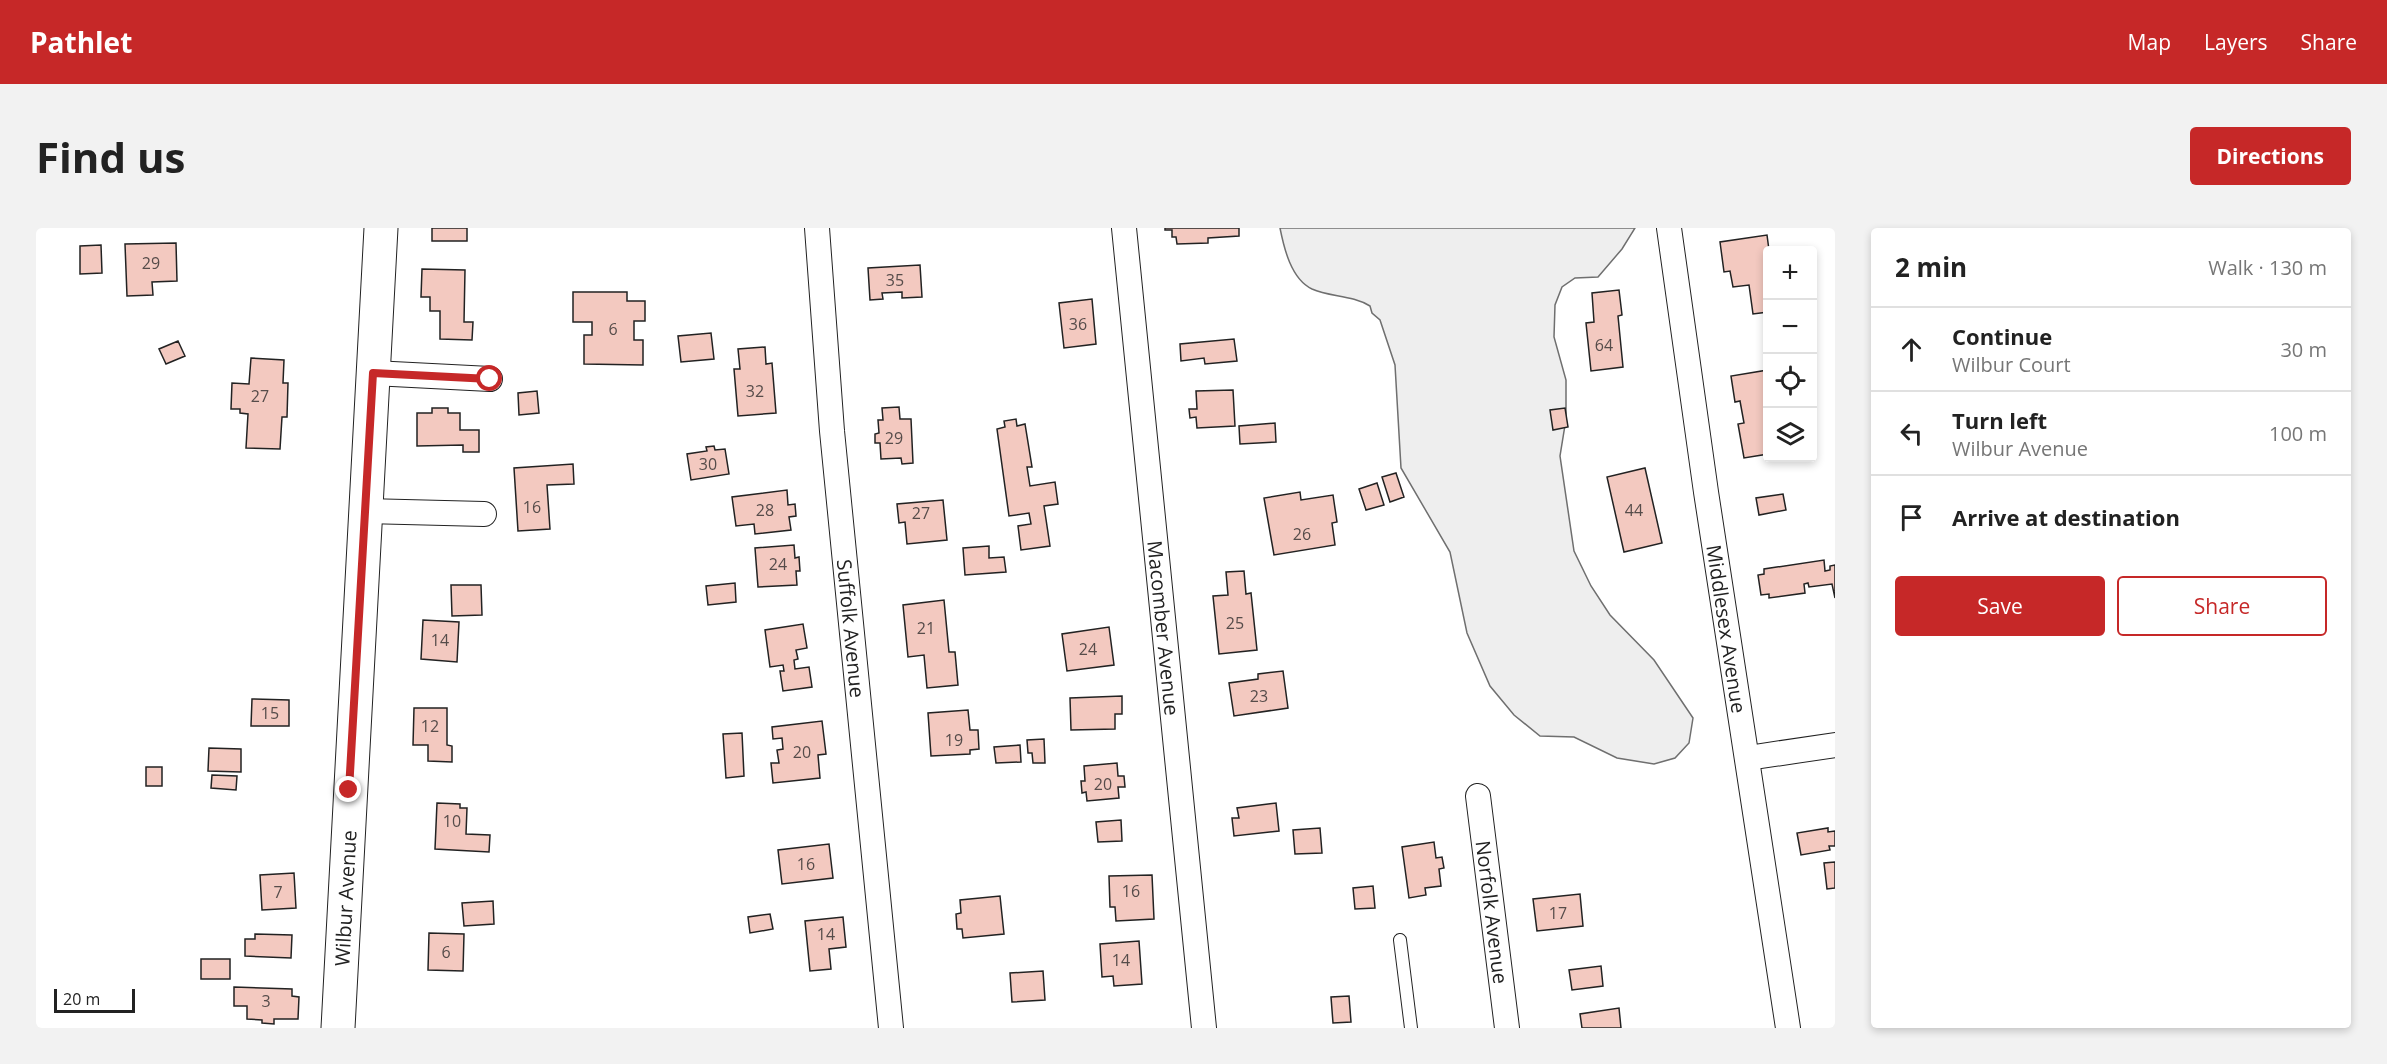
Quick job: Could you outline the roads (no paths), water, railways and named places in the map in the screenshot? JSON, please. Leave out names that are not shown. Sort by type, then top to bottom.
[{"type":"street","name":"Wilbur Avenue","points":[[338,1028],[381,228]]},
{"type":"street","name":"Suffolk Avenue","points":[[817,228],[832,430],[891,1028]]},
{"type":"street","name":"Macomber Avenue","points":[[1124,228],[1204,1028]]},
{"type":"street","name":"Middlesex Avenue","points":[[1669,228],[1788,1028]]},
{"type":"street","points":[[373,373],[490,379]]},
{"type":"street","points":[[365,511],[484,514]]},
{"type":"street","points":[[1748,759],[1835,745]]},
{"type":"street","name":"Norfolk Avenue","points":[[1478,796],[1507,1028]]},
{"type":"lane","points":[[1400,940],[1411,1028]]}]
